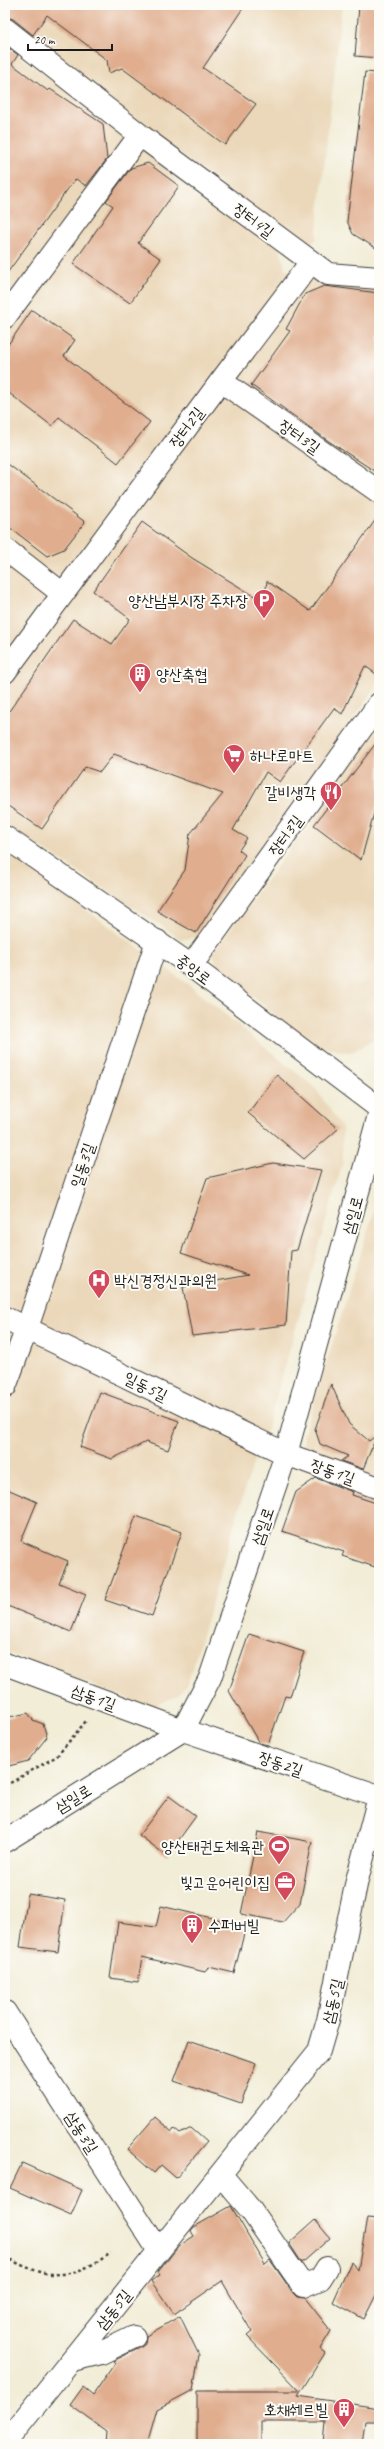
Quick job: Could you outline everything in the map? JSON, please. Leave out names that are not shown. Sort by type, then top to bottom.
[{"type":"street","name":"장터4길","points":[[5,29],[140,135],[328,274],[379,278]]},
{"type":"street","points":[[5,317],[140,135]]},
{"type":"street","name":"장터2길","points":[[5,672],[221,381],[312,262]]},
{"type":"street","name":"장터3길","points":[[221,381],[379,492]]},
{"type":"street","points":[[5,549],[63,594]]},
{"type":"street","name":"장터3길","points":[[191,966],[379,704]]},
{"type":"street","name":"중앙로","points":[[5,837],[191,966],[379,1108]]},
{"type":"street","name":"일동3길","points":[[5,1387],[27,1328],[156,942]]},
{"type":"street","name":"삼일로","points":[[5,1841],[183,1730],[210,1678],[286,1454],[379,1115]]},
{"type":"street","name":"일동5길","points":[[5,1318],[286,1454]]},
{"type":"street","name":"장동1길","points":[[286,1454],[379,1488]]},
{"type":"street","name":"삼동1길","points":[[5,1664],[183,1730]]},
{"type":"street","name":"장동2길","points":[[183,1730],[379,1797]]},
{"type":"street","name":"삼동5길","points":[[5,2444],[320,2051],[328,2020],[357,1880],[379,1797]]},
{"type":"street","name":"삼동3길","points":[[5,2012],[159,2251]]},
{"type":"street","points":[[221,2174],[250,2208],[302,2286],[320,2279],[327,2268]]},
{"type":"street","points":[[72,2360],[101,2353],[134,2338]]},
{"type":"path","points":[[5,1786],[57,1756],[105,1701]]},
{"type":"path","points":[[5,2257],[24,2267],[54,2276],[90,2268],[111,2253]]},
{"type":"shaded area","points":[[5,5],[342,5],[316,240],[305,247],[5,23]]},
{"type":"shaded area","points":[[5,46],[280,246],[285,269],[308,281],[323,278],[379,283],[379,683],[234,884],[200,937],[181,939],[5,824]]},
{"type":"shaded area","points":[[379,728],[379,1037],[351,1053],[312,1045],[218,968],[213,953]]},
{"type":"shaded area","points":[[5,850],[190,986],[315,1088],[342,1127],[343,1162],[267,1429],[250,1472],[188,1683],[179,1695],[151,1707],[5,1652]]},
{"type":"shaded area","points":[[379,1195],[379,1479],[304,1453],[304,1434]]},
{"type":"building","points":[[5,5],[245,5],[203,68],[256,104],[225,145],[122,68],[109,73],[107,60],[47,15],[33,35],[13,19],[5,17]]},
{"type":"building","points":[[359,5],[379,5],[379,58],[355,56]]},
{"type":"building","points":[[5,45],[18,55],[12,64],[48,91],[50,89],[103,124],[107,159],[86,186],[76,179],[5,276]]},
{"type":"building","points":[[365,72],[379,73],[379,250],[353,234],[347,221]]},
{"type":"building","points":[[148,163],[179,186],[138,243],[161,259],[130,303],[73,264],[113,206],[106,201],[131,168]]},
{"type":"building","points":[[324,286],[379,293],[379,474],[330,442],[251,385],[290,331],[286,329],[305,294]]},
{"type":"building","points":[[32,310],[75,340],[64,356],[150,422],[118,463],[59,417],[52,426],[5,390],[5,349]]},
{"type":"building","points":[[5,462],[85,522],[64,549],[47,556],[5,524]]},
{"type":"building","points":[[379,515],[379,676],[365,666],[342,714],[334,708],[280,782],[266,772],[233,830],[247,838],[239,850],[245,855],[196,933],[157,911],[185,870],[190,834],[223,794],[114,754],[100,772],[85,767],[42,829],[5,804],[5,717],[73,619],[112,644],[130,619],[93,591],[142,522],[192,558],[264,602],[267,581],[310,611]]},
{"type":"building","points":[[379,739],[379,795],[361,860],[314,825]]},
{"type":"building","points":[[277,1075],[338,1129],[304,1159],[248,1113]]},
{"type":"building","points":[[273,1163],[321,1170],[297,1250],[291,1251],[286,1325],[192,1336],[183,1287],[248,1275],[181,1253],[207,1178]]},
{"type":"building","points":[[331,1384],[349,1424],[369,1441],[377,1435],[363,1469],[341,1461],[348,1456],[320,1444],[315,1429]]},
{"type":"building","points":[[100,1392],[179,1421],[168,1450],[146,1442],[112,1459],[80,1447]]},
{"type":"building","points":[[316,1478],[353,1492],[352,1495],[379,1504],[379,1554],[375,1567],[342,1556],[344,1552],[282,1531],[296,1492]]},
{"type":"building","points":[[5,1488],[37,1502],[21,1541],[68,1561],[59,1583],[86,1594],[71,1632],[5,1605]]},
{"type":"building","points":[[136,1516],[182,1532],[152,1616],[105,1600]]},
{"type":"building","points":[[249,1634],[304,1652],[290,1697],[285,1696],[268,1745],[259,1743],[229,1691]]},
{"type":"building","points":[[28,1713],[33,1720],[43,1724],[47,1737],[28,1761],[5,1767],[5,1718]]},
{"type":"building","points":[[169,1796],[196,1816],[167,1856],[139,1835]]},
{"type":"building","points":[[258,1832],[312,1842],[300,1903],[283,1922],[241,1914]]},
{"type":"building","points":[[28,1894],[65,1900],[58,1952],[20,1947]]},
{"type":"building","name":"수퍼버빌","points":[[161,1906],[246,1926],[234,1973],[209,1967],[205,1972],[142,1957],[138,1982],[110,1978],[118,1922],[156,1927]]},
{"type":"building","points":[[189,2040],[256,2063],[241,2104],[174,2081]]},
{"type":"building","points":[[155,2117],[172,2132],[174,2129],[180,2134],[191,2128],[207,2142],[176,2178],[161,2165],[154,2173],[127,2149]]},
{"type":"building","points":[[22,2163],[82,2190],[71,2215],[10,2188]]},
{"type":"building","points":[[231,2206],[265,2264],[270,2260],[293,2293],[297,2297],[305,2298],[331,2331],[320,2349],[325,2353],[298,2396],[379,2408],[378,2421],[365,2421],[362,2444],[323,2444],[325,2422],[261,2422],[261,2444],[197,2444],[197,2391],[300,2391],[247,2336],[252,2332],[222,2281],[174,2314],[151,2281],[160,2275],[158,2272],[179,2246],[194,2236],[191,2231],[194,2227]]},
{"type":"building","points":[[367,2218],[379,2219],[379,2289],[364,2319],[333,2302],[351,2262],[358,2270]]},
{"type":"building","points":[[315,2220],[330,2238],[302,2263],[289,2243]]},
{"type":"building","points":[[180,2316],[199,2355],[193,2390],[157,2409],[147,2444],[105,2444],[106,2431],[70,2405],[83,2387],[93,2395],[115,2363],[113,2361],[140,2348],[145,2344],[146,2336]]},
{"type":"place","name":"양산남부시장 주차장","points":[[264,620]]},
{"type":"place","name":"양산축협","points":[[140,694]]},
{"type":"place","name":"하나로마트","points":[[234,774]]},
{"type":"place","name":"갈비생각","points":[[331,812]]},
{"type":"place","name":"박신경정신과의원","points":[[99,1300]]},
{"type":"place","name":"양산태권도체육관","points":[[279,1866]]},
{"type":"place","name":"빛고운어린이집","points":[[285,1902]]},
{"type":"place","name":"수퍼버빌","points":[[192,1944]]},
{"type":"place","name":"호채쉐르빌","points":[[344,2428]]}]
